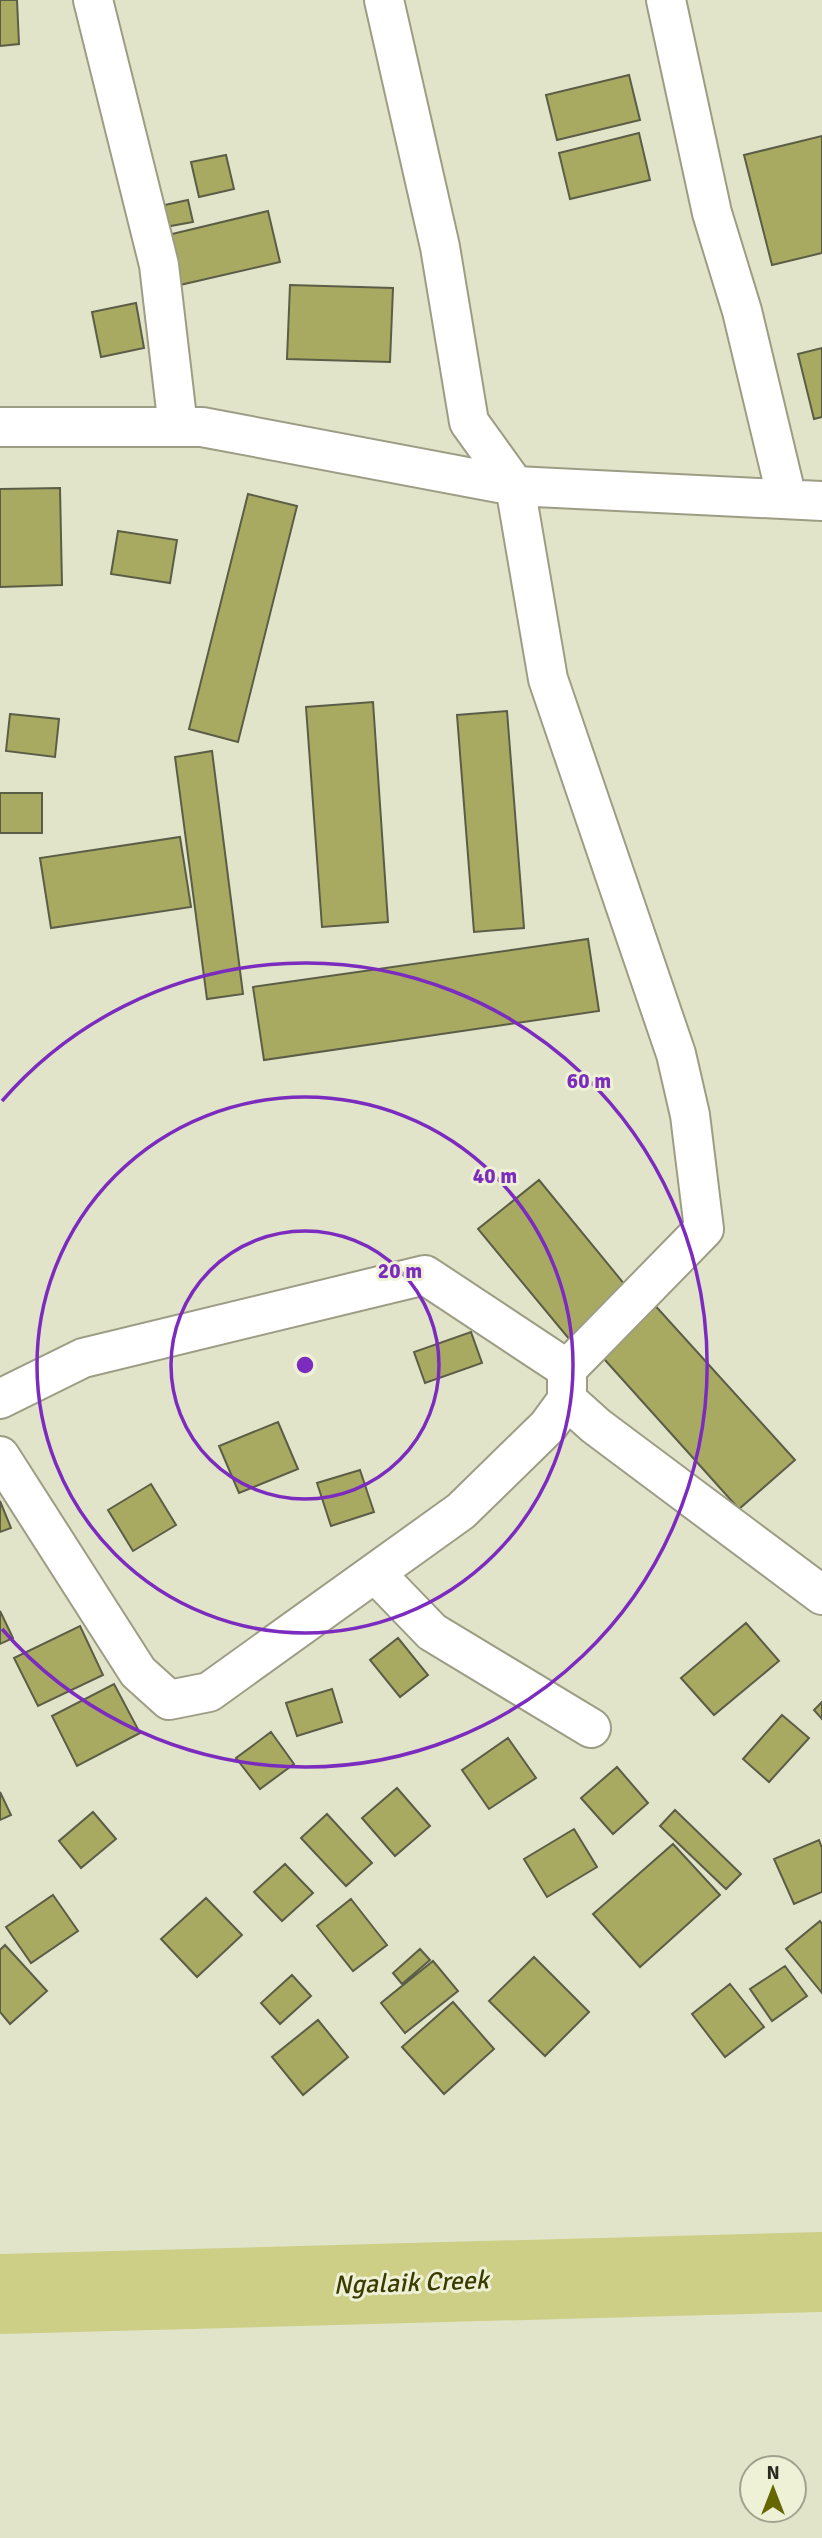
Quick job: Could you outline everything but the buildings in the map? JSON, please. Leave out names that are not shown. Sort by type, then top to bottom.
[{"type":"street","points":[[93,0],[159,265],[178,427]]},
{"type":"street","points":[[0,1456],[138,1672],[169,1700],[209,1692],[461,1511],[548,1426],[567,1385],[704,1228],[690,1115],[676,1054],[548,680],[515,486],[469,422],[440,247],[384,0]]},
{"type":"street","points":[[0,427],[202,427],[515,486],[804,500],[712,213],[666,0]]},
{"type":"street","points":[[0,1399],[83,1358],[425,1275],[567,1385],[596,1426],[822,1595]]},
{"type":"street","points":[[375,1573],[432,1632],[590,1728]]},
{"type":"waterway","name":"Ngalaik Creek","points":[[0,2294],[822,2272]]}]
